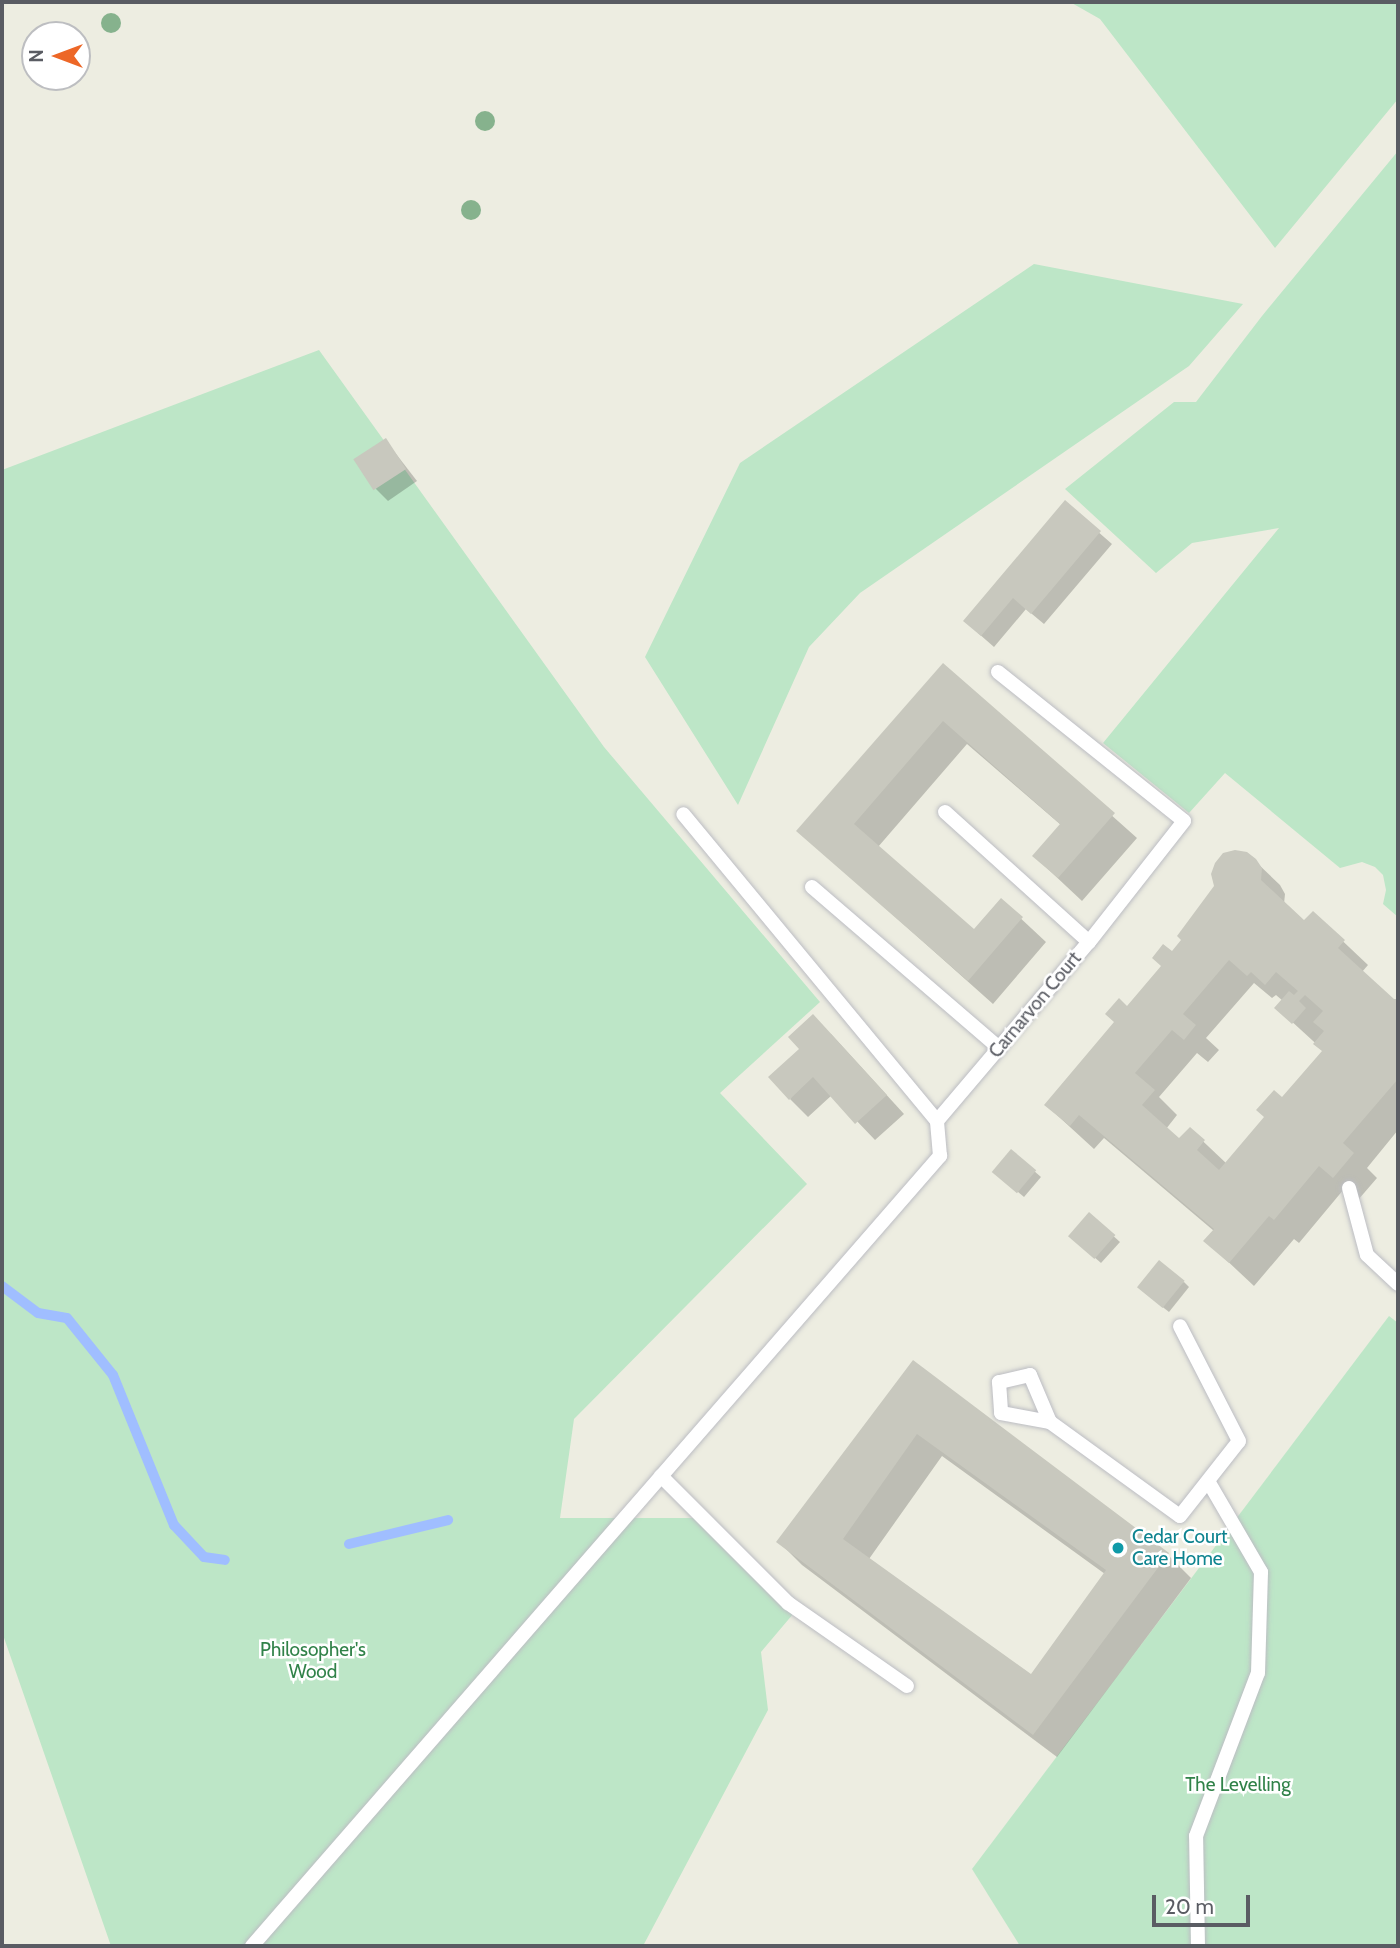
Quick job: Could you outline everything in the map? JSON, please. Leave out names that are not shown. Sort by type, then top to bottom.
[{"type":"lane","points":[[998,673],[1184,821],[1089,942]]},
{"type":"lane","name":"Carnarvon Court","points":[[937,1121],[1089,942],[945,812]]},
{"type":"lane","points":[[252,1946],[940,1156],[937,1121],[683,814]]},
{"type":"lane","points":[[812,887],[999,1048]]},
{"type":"lane","points":[[1349,1188],[1367,1255],[1398,1284]]},
{"type":"lane","points":[[1050,1422],[1180,1516],[1239,1441],[1180,1326]]},
{"type":"lane","points":[[661,1476],[788,1603],[907,1686]]},
{"type":"lane","points":[[1198,1946],[1196,1836],[1258,1673],[1261,1572],[1208,1481]]},
{"type":"green space","points":[[1070,2],[1398,2],[1398,99],[1275,248],[1100,19]]},
{"type":"green space","points":[[1398,151],[1398,917],[1383,904],[1386,890],[1383,875],[1375,867],[1362,862],[1340,868],[1225,773],[1189,813],[1103,743],[1279,528],[1192,543],[1156,573],[1065,489],[1174,402],[1196,402],[1262,316]]},
{"type":"green space","points":[[1034,264],[1243,304],[1189,366],[860,593],[809,647],[738,805],[645,657],[740,463]]},
{"type":"green space","name":"Philosopher's Wood","points":[[319,350],[604,747],[820,1002],[720,1093],[807,1184],[574,1419],[560,1518],[703,1518],[799,1607],[761,1652],[768,1710],[643,1946],[111,1946],[2,1632],[2,470]]},
{"type":"green space","name":"The Levelling","points":[[1389,1316],[1398,1323],[1398,1946],[1020,1946],[972,1869]]},
{"type":"building","points":[[386,438],[406,469],[373,490],[353,459]]},
{"type":"building","points":[[1065,500],[1101,531],[1031,614],[1013,598],[981,636],[963,621]]},
{"type":"building","points":[[943,663],[1115,813],[1058,878],[1032,856],[1060,824],[943,721],[854,824],[974,929],[1001,898],[1023,917],[968,981],[796,831]]},
{"type":"building","points":[[1235,850],[1247,852],[1256,859],[1262,868],[1261,880],[1304,920],[1313,911],[1345,940],[1338,948],[1394,999],[1398,999],[1398,1079],[1343,1143],[1354,1153],[1333,1178],[1319,1166],[1274,1220],[1269,1216],[1229,1263],[1203,1241],[1214,1229],[1079,1115],[1070,1126],[1044,1105],[1114,1022],[1105,1014],[1119,998],[1127,1006],[1161,966],[1152,958],[1163,944],[1172,951],[1181,940],[1177,936],[1214,886],[1211,874],[1223,853]],"holes":[[[1229,960],[1247,976],[1251,972],[1265,985],[1276,972],[1298,991],[1294,995],[1289,991],[1274,1008],[1292,1024],[1306,1008],[1299,1001],[1305,995],[1323,1011],[1313,1022],[1324,1031],[1313,1044],[1322,1051],[1282,1097],[1274,1090],[1256,1110],[1264,1117],[1219,1170],[1197,1150],[1205,1140],[1190,1127],[1179,1138],[1142,1105],[1155,1090],[1135,1073],[1172,1030],[1184,1040],[1196,1025],[1183,1014]]]},
{"type":"building","points":[[813,1014],[887,1095],[855,1124],[813,1077],[789,1100],[768,1077],[799,1049],[788,1037]]},
{"type":"building","points":[[1011,1149],[1036,1170],[1017,1193],[992,1172]]},
{"type":"building","points":[[1089,1212],[1115,1235],[1094,1259],[1068,1236]]},
{"type":"building","points":[[1159,1260],[1185,1281],[1163,1308],[1137,1287]]},
{"type":"building","name":"Cedar Court Care Home","points":[[913,1360],[1169,1553],[1033,1735],[776,1542]],"holes":[[[917,1434],[1106,1570],[1031,1674],[843,1539]]]},
{"type":"waterway","points":[[2,1286],[38,1313],[67,1318],[113,1375],[174,1525],[204,1557],[225,1560]]},
{"type":"waterway","points":[[349,1544],[448,1520]]},
{"type":"place","name":"Cedar Court Care Home","points":[[1118,1548]]}]
